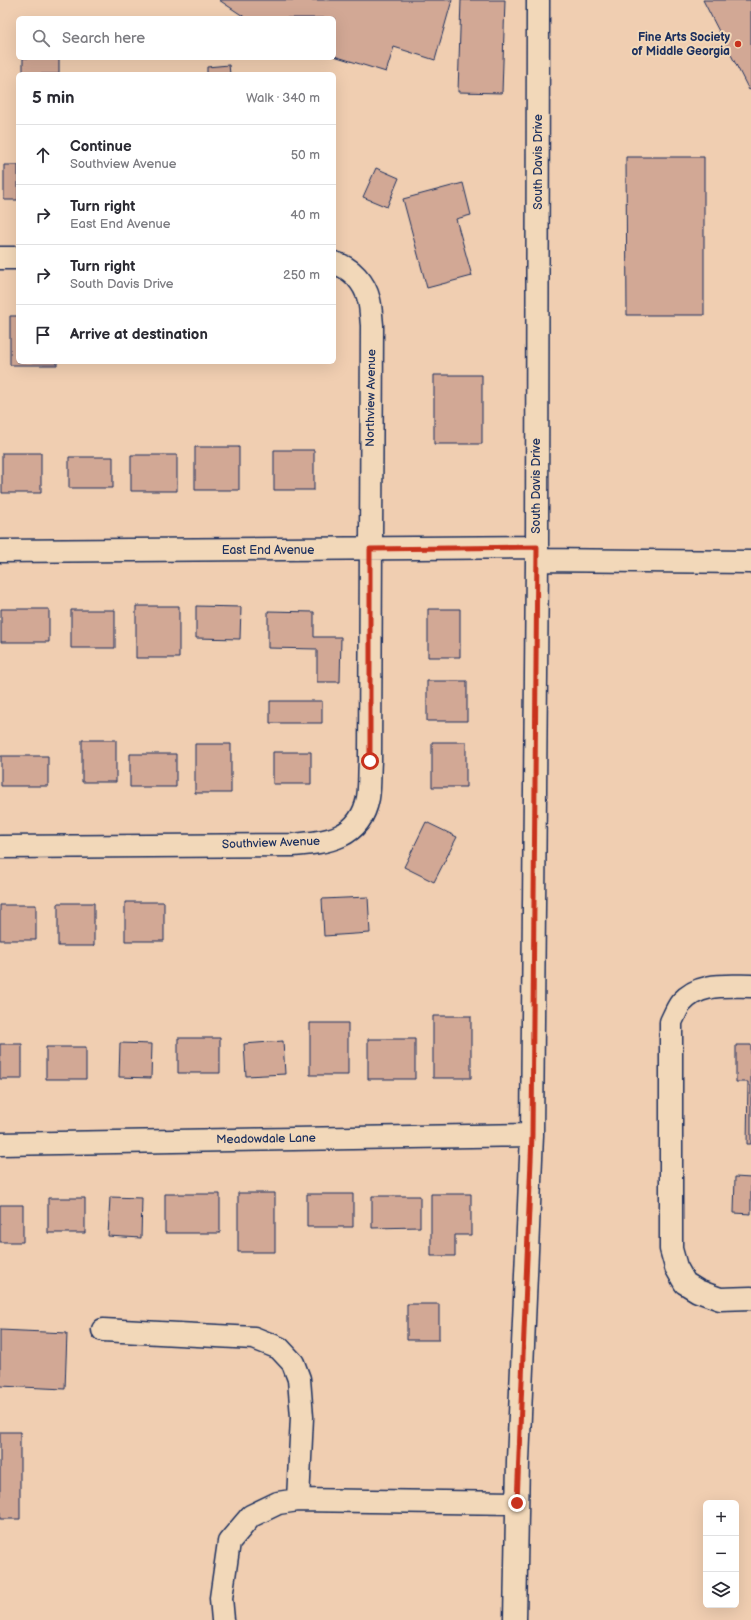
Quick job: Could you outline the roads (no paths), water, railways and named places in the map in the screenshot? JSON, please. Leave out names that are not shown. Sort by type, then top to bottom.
[{"type":"street","name":"South Davis Drive","points":[[515,1620],[517,1503],[532,1135],[537,554],[538,0]]},
{"type":"street","points":[[0,258],[16,258]]},
{"type":"street","name":"Northview Avenue","points":[[336,263],[340,264],[357,276],[369,299],[372,325],[370,549]]},
{"type":"street","name":"East End Avenue","points":[[0,551],[370,549],[751,562]]},
{"type":"street","name":"Southview Avenue","points":[[0,847],[293,845],[324,842],[346,834],[359,820],[368,799],[370,761],[370,549]]},
{"type":"street","points":[[751,986],[716,986],[694,992],[680,1003],[671,1022],[671,1249],[676,1267],[685,1283],[698,1291],[720,1299],[751,1298]]},
{"type":"street","name":"Meadowdale Lane","points":[[0,1144],[532,1135]]},
{"type":"street","points":[[103,1330],[254,1338],[279,1348],[293,1363],[299,1379],[302,1416],[298,1500]]},
{"type":"street","points":[[222,1620],[221,1598],[229,1542],[251,1516],[278,1502],[298,1500],[517,1503]]},
{"type":"place","name":"Fine Arts Society of Middle Georgia","points":[[738,44]]}]
